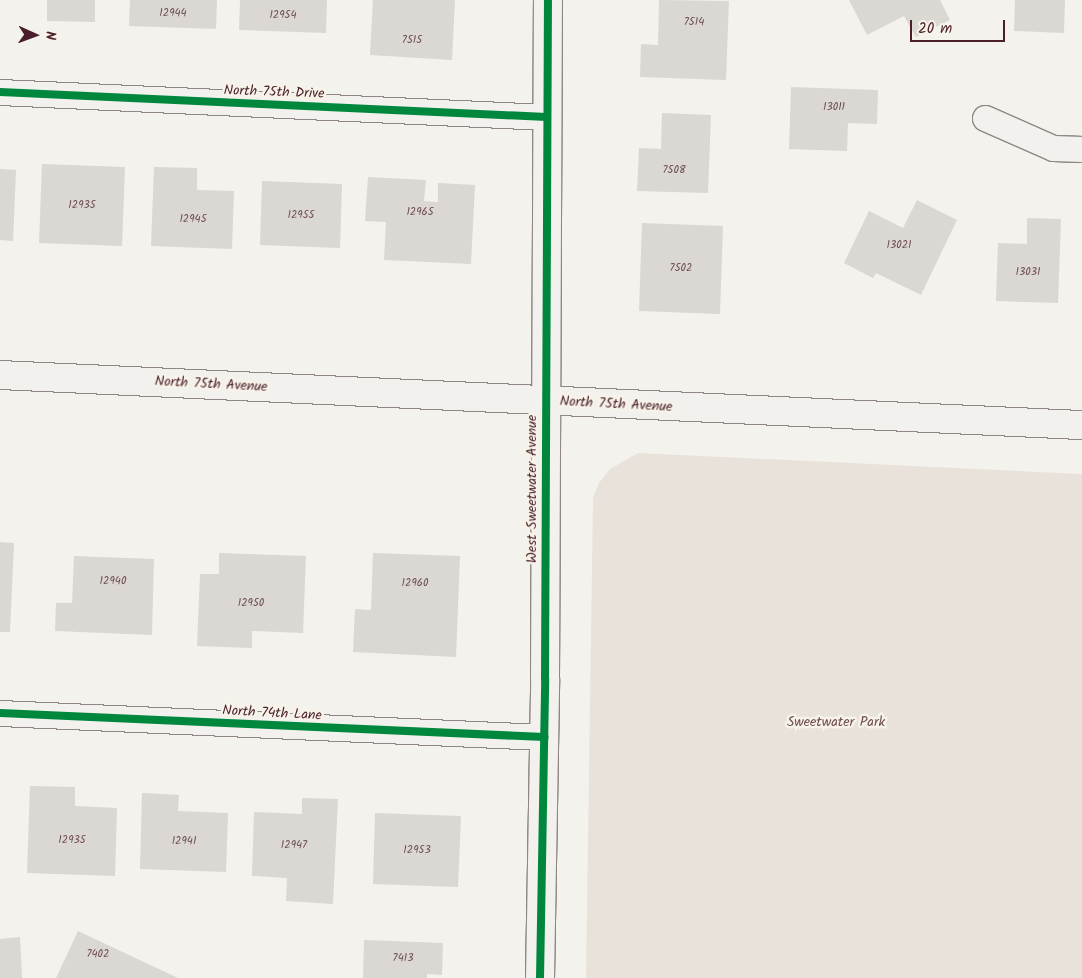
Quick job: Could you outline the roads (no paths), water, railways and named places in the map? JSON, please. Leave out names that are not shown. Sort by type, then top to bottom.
[{"type":"main road","name":"West Sweetwater Avenue","points":[[540,978],[544,737],[548,0]]},
{"type":"main road","name":"North 75th Avenue","points":[[0,375],[1082,425]]},
{"type":"street","name":"North 75th Drive","points":[[0,92],[546,117]]},
{"type":"street","points":[[985,118],[1053,148],[1082,149]]},
{"type":"street","name":"North 74th Lane","points":[[0,714],[544,737]]},
{"type":"park label","name":"Sweetwater Park","points":[[836,722]]}]
